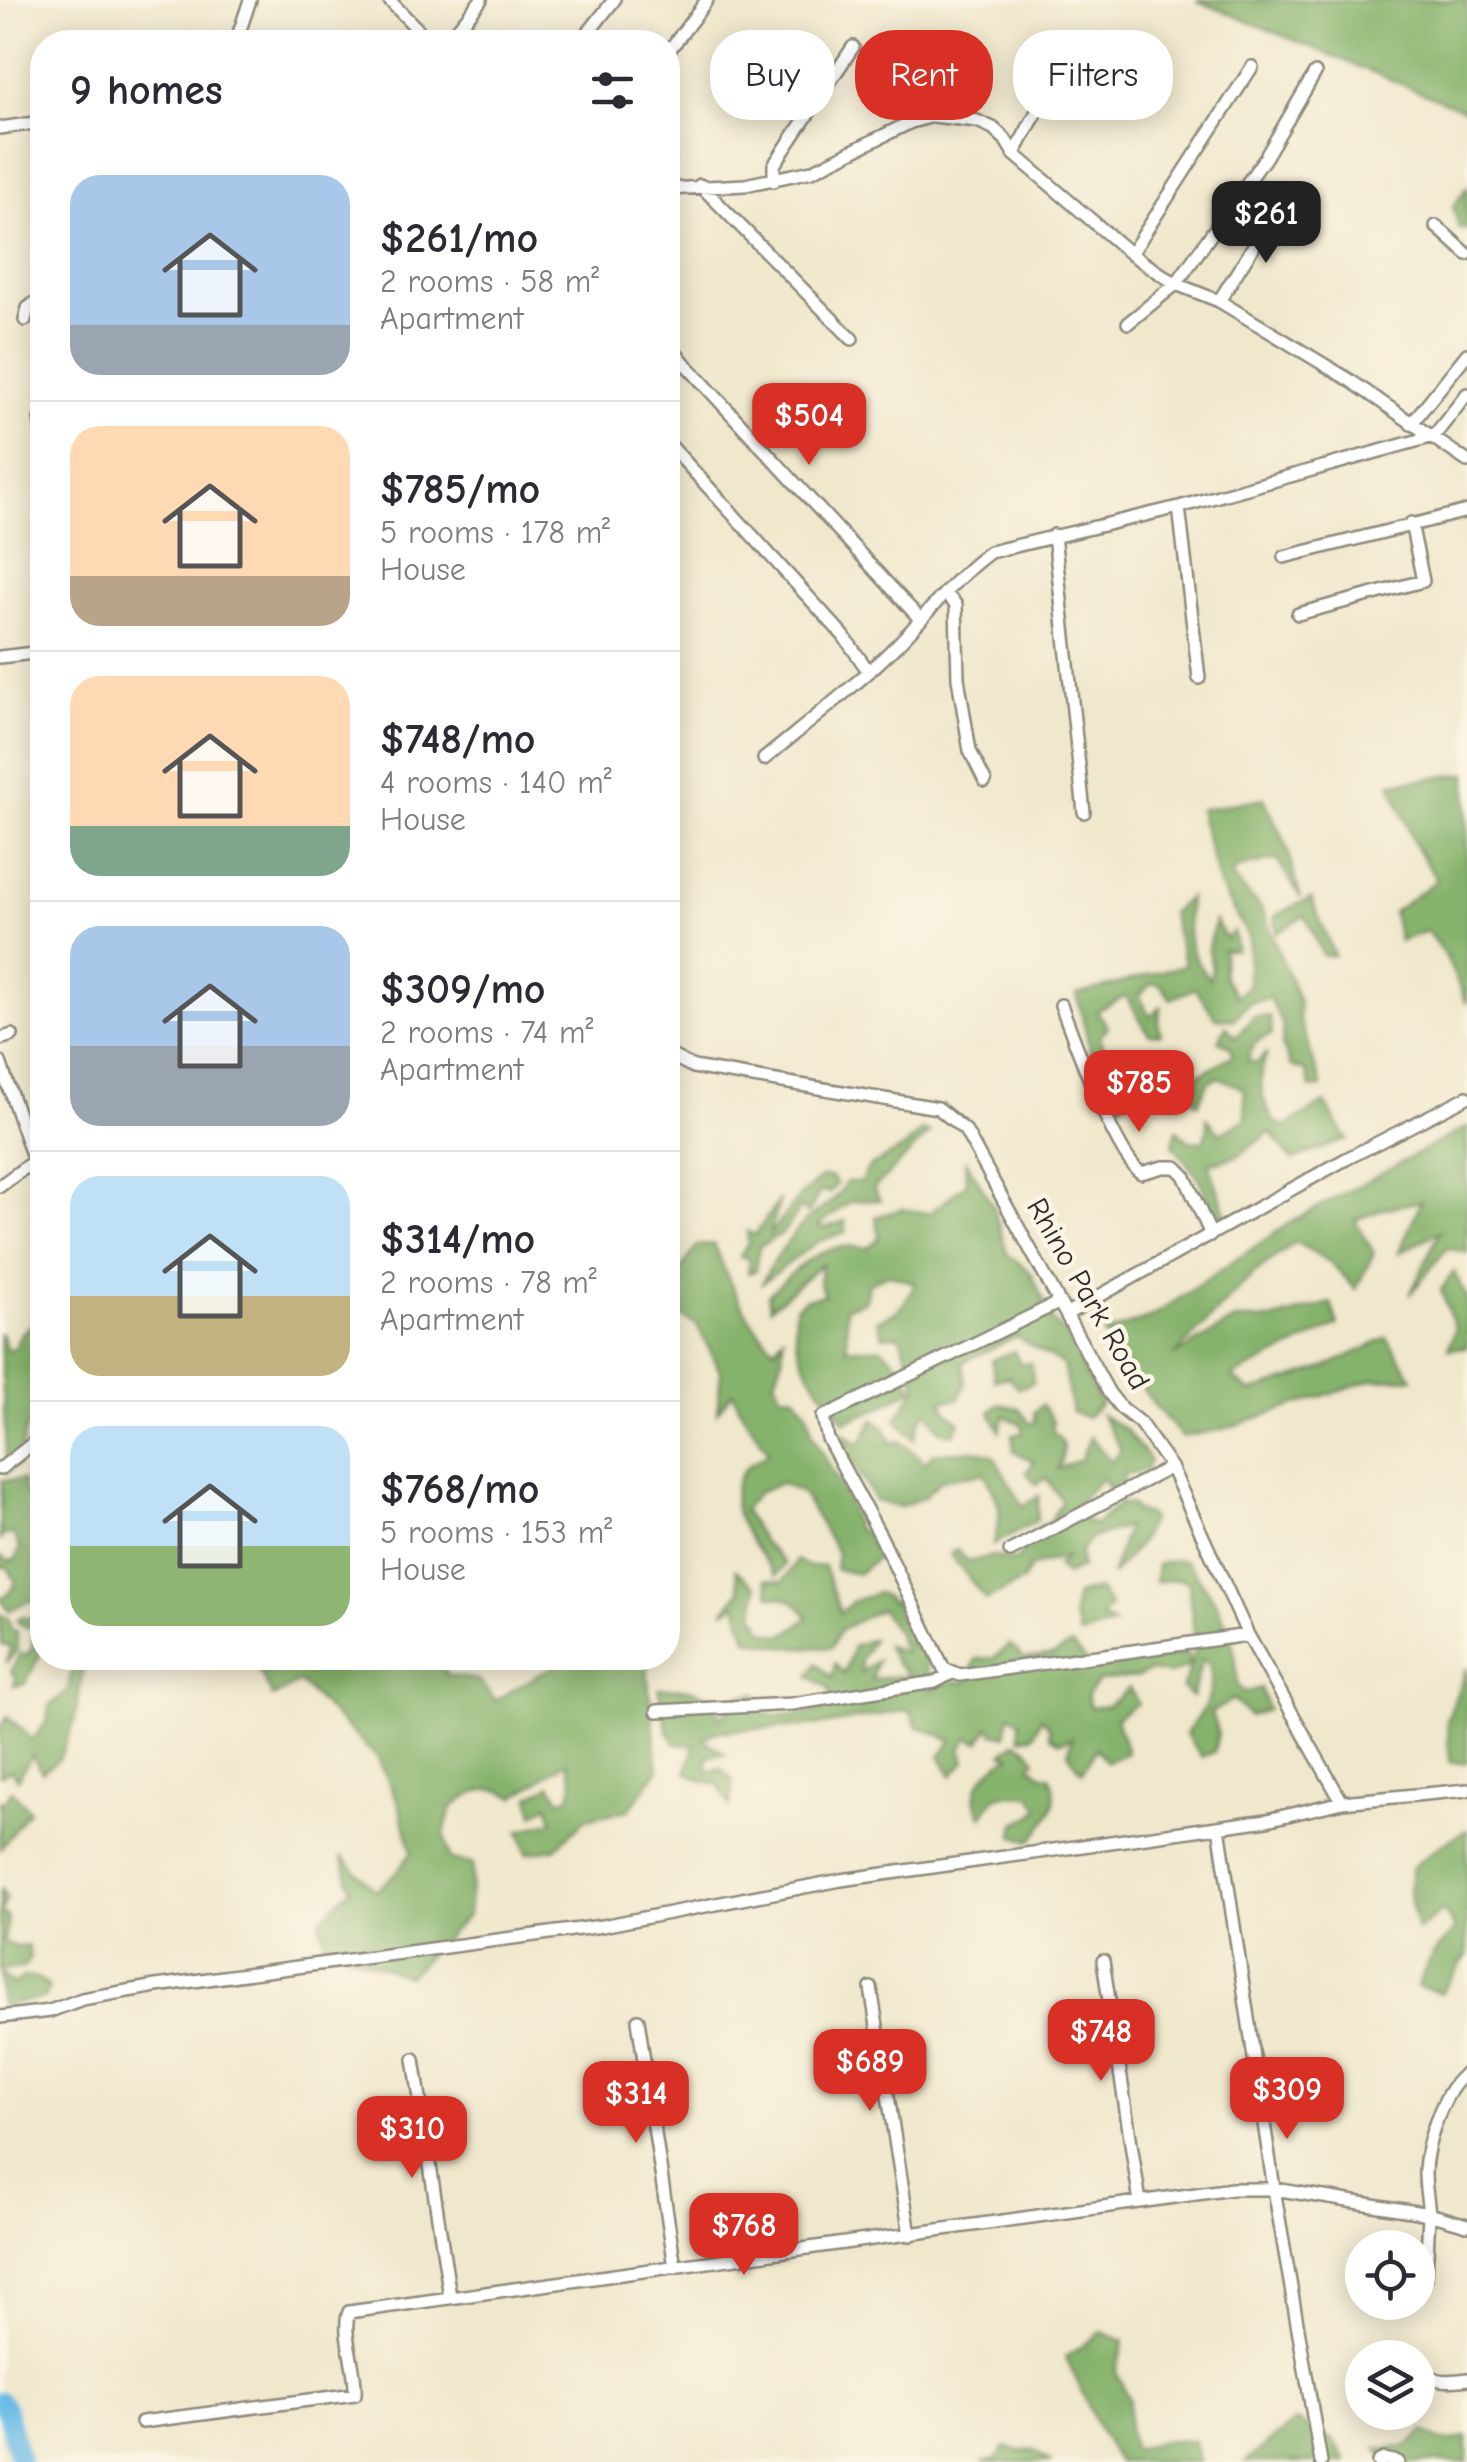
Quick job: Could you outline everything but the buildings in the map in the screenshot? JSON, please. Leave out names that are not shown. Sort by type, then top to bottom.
[{"type":"street","points":[[240,30],[250,0]]},
{"type":"street","points":[[388,0],[418,30]]},
{"type":"street","points":[[457,30],[481,0]]},
{"type":"street","points":[[591,30],[614,0]]},
{"type":"street","points":[[680,36],[707,0]]},
{"type":"street","points":[[774,181],[774,165],[854,47]]},
{"type":"street","points":[[1130,254],[1252,67]]},
{"type":"street","points":[[1128,323],[1176,284],[1266,158],[1315,73]]},
{"type":"street","points":[[680,187],[774,181],[812,171],[911,122],[933,116],[977,121],[1006,139],[1014,154],[1130,254],[1176,284],[1219,301],[1348,379],[1467,461]]},
{"type":"street","points":[[1014,154],[1033,120]]},
{"type":"street","points":[[0,128],[30,124]]},
{"type":"street","points":[[700,185],[852,339]]},
{"type":"street","points":[[1219,301],[1277,208]]},
{"type":"street","points":[[1436,226],[1467,254]]},
{"type":"street","points":[[25,320],[30,306]]},
{"type":"street","points":[[1411,424],[1467,354]]},
{"type":"street","points":[[680,358],[920,619]]},
{"type":"street","points":[[764,759],[897,645],[944,593],[990,552],[1178,507],[1434,436],[1467,394]]},
{"type":"street","points":[[680,455],[842,634],[867,669]]},
{"type":"street","points":[[1178,507],[1199,678]]},
{"type":"street","points":[[1284,557],[1467,511]]},
{"type":"street","points":[[1298,614],[1423,581],[1410,523]]},
{"type":"street","points":[[1054,535],[1084,812]]},
{"type":"street","points":[[944,593],[956,605],[958,678],[970,751],[985,781]]},
{"type":"street","points":[[0,657],[30,653]]},
{"type":"street","points":[[1061,1006],[1091,1083],[1129,1160],[1141,1173],[1169,1166],[1181,1172],[1211,1235]]},
{"type":"street","name":"Rhino Park Road","points":[[680,1060],[693,1067],[918,1103],[949,1114],[966,1130],[1109,1392],[1140,1423],[1171,1467],[1248,1635],[1342,1802]]},
{"type":"street","points":[[0,1062],[30,1138]]},
{"type":"street","points":[[950,1674],[944,1669],[828,1438],[822,1417],[1063,1308],[1211,1235],[1467,1097]]},
{"type":"street","points":[[0,1186],[30,1164]]},
{"type":"street","points":[[0,1469],[30,1445]]},
{"type":"street","points":[[1010,1551],[1171,1467]]},
{"type":"street","points":[[657,1711],[792,1704],[935,1682],[950,1674],[1248,1635]]},
{"type":"street","points":[[0,2017],[50,2011],[82,2000],[156,1986],[602,1926],[842,1880],[1268,1820],[1342,1802],[1467,1790]]},
{"type":"street","points":[[1218,1827],[1274,2189],[1322,2462]]},
{"type":"street","points":[[1103,1961],[1140,2202]]},
{"type":"street","points":[[871,1988],[910,2234]]},
{"type":"street","points":[[638,2020],[675,2267]]},
{"type":"street","points":[[414,2059],[450,2297]]},
{"type":"street","points":[[1429,2230],[1425,2170],[1437,2120],[1450,2090],[1467,2073]]},
{"type":"street","points":[[142,2422],[355,2394],[357,2374],[346,2322],[350,2312],[450,2297],[1232,2189],[1274,2189],[1430,2214],[1467,2224]]},
{"type":"street","points":[[1435,2379],[1467,2380]]},
{"type":"street","points":[[1378,2462],[1398,2462]]},
{"type":"green space","points":[[1196,0],[1467,0],[1467,111]]},
{"type":"green space","points":[[1467,187],[1467,229],[1459,228],[1453,207]]},
{"type":"green space","points":[[1467,774],[1467,1004],[1445,955],[1427,931],[1399,941],[1393,912],[1437,880],[1414,844],[1391,783]]},
{"type":"green space","points":[[1264,798],[1286,845],[1301,898],[1277,859],[1238,868],[1231,876],[1262,909],[1299,1002],[1299,1018],[1322,1087],[1310,1088],[1306,1071],[1291,1066],[1282,1045],[1283,1025],[1269,998],[1249,1003],[1233,1020],[1216,1018],[1195,988],[1171,999],[1161,985],[1152,983],[1139,996],[1150,1016],[1161,1007],[1161,1034],[1149,1034],[1126,996],[1097,1011],[1108,1027],[1100,1037],[1110,1066],[1133,1073],[1118,1084],[1126,1101],[1115,1107],[1094,1067],[1077,995],[1185,965],[1171,913],[1189,897],[1189,941],[1201,969],[1209,979],[1212,968],[1208,948],[1215,921],[1226,939],[1233,931],[1237,950],[1223,950],[1224,978],[1236,996],[1248,986],[1249,938],[1219,885],[1199,810]]},
{"type":"green space","points":[[1311,898],[1334,955],[1323,956],[1305,915],[1277,933],[1275,916]]},
{"type":"green space","points":[[1270,1016],[1272,1035],[1255,1044],[1248,1061],[1257,1063],[1267,1053],[1262,1088],[1274,1122],[1286,1126],[1325,1103],[1347,1139],[1292,1160],[1271,1132],[1237,1156],[1209,1164],[1227,1216],[1214,1218],[1201,1182],[1173,1144],[1177,1130],[1190,1142],[1203,1141],[1207,1118],[1220,1133],[1246,1119],[1244,1089],[1219,1077],[1208,1082],[1198,1104],[1186,1090],[1185,1071],[1195,1077],[1233,1055],[1229,1045],[1219,1041],[1226,1026],[1236,1037],[1253,1017]]},
{"type":"green space","points":[[1467,1127],[1467,1253],[1447,1248],[1410,1295],[1440,1231],[1399,1253],[1421,1201],[1383,1209],[1355,1220],[1374,1253],[1356,1289],[1331,1263],[1296,1242],[1255,1272],[1174,1356],[1235,1320],[1271,1320],[1331,1303],[1338,1325],[1232,1377],[1251,1392],[1324,1368],[1387,1338],[1413,1378],[1371,1380],[1224,1429],[1182,1437],[1154,1405],[1104,1334],[1152,1317],[1291,1222]]},
{"type":"green space","points":[[922,1130],[930,1133],[873,1189],[880,1200],[851,1201],[819,1225],[825,1228],[845,1221],[846,1232],[817,1242],[762,1283],[794,1234],[833,1200],[846,1182],[861,1182],[869,1167],[904,1148]]},
{"type":"green space","points":[[965,1159],[992,1204],[1008,1255],[1030,1271],[1052,1320],[1066,1335],[1101,1404],[1086,1417],[1072,1412],[1063,1365],[1016,1337],[963,1362],[966,1384],[958,1399],[942,1401],[947,1412],[960,1422],[954,1434],[941,1431],[927,1411],[915,1439],[896,1419],[917,1386],[900,1335],[883,1336],[877,1320],[901,1307],[915,1283],[888,1274],[868,1284],[865,1301],[846,1307],[847,1348],[881,1348],[899,1363],[913,1388],[845,1422],[807,1368],[796,1339],[796,1307],[806,1299],[824,1295],[819,1281],[822,1264],[770,1308],[768,1295],[824,1251],[852,1246],[868,1248],[879,1238],[876,1217],[902,1209],[930,1213],[966,1184]]},
{"type":"green space","points":[[822,1177],[831,1177],[837,1184],[829,1193],[820,1191],[808,1214],[801,1207],[783,1233],[759,1247],[755,1271],[748,1273],[749,1258],[740,1257],[748,1243],[747,1231],[755,1235],[780,1199],[769,1236],[799,1197]]},
{"type":"green space","points":[[714,1244],[747,1314],[775,1348],[783,1336],[782,1359],[775,1380],[781,1394],[795,1395],[808,1413],[812,1433],[848,1500],[856,1529],[865,1533],[878,1557],[858,1574],[835,1569],[837,1553],[802,1493],[781,1483],[758,1492],[743,1510],[763,1542],[785,1564],[776,1576],[741,1523],[735,1494],[739,1479],[749,1465],[769,1452],[733,1392],[717,1412],[721,1373],[697,1325],[680,1315],[680,1271],[697,1246]]},
{"type":"green space","points":[[1454,1272],[1467,1298],[1467,1347],[1448,1349],[1455,1329],[1441,1290]]},
{"type":"green space","points":[[30,1326],[30,1426],[26,1428],[19,1463],[7,1473],[0,1332],[8,1351],[15,1347]]},
{"type":"green space","points":[[1014,1351],[1020,1364],[1031,1363],[1033,1383],[1018,1388],[1008,1377],[994,1380],[992,1360]]},
{"type":"green space","points":[[998,1404],[1019,1408],[1030,1424],[1035,1422],[1034,1412],[1042,1405],[1053,1422],[1052,1431],[1063,1444],[1058,1469],[1081,1459],[1090,1437],[1111,1461],[1121,1450],[1101,1415],[1126,1430],[1150,1461],[1145,1471],[1123,1474],[1124,1483],[1110,1491],[1102,1478],[1077,1508],[1084,1519],[1095,1525],[1120,1503],[1149,1515],[1151,1520],[1139,1544],[1111,1576],[1127,1527],[1090,1538],[1080,1553],[1081,1568],[1066,1575],[1057,1566],[1066,1557],[1030,1567],[1023,1581],[986,1600],[950,1554],[957,1549],[968,1562],[994,1556],[1017,1560],[1032,1533],[1051,1520],[1062,1501],[1046,1478],[1036,1484],[1027,1473],[1034,1461],[1014,1452],[1012,1434],[1023,1434],[1022,1424],[1004,1416],[1000,1431],[990,1411]]},
{"type":"green space","points":[[874,1419],[886,1428],[892,1443],[900,1441],[926,1463],[932,1454],[974,1450],[993,1455],[1023,1506],[1039,1496],[1037,1520],[993,1545],[999,1508],[984,1473],[941,1480],[924,1497],[900,1507],[875,1501],[842,1433],[860,1444]]},
{"type":"green space","points":[[2,1480],[23,1480],[24,1492],[30,1496],[30,1601],[9,1611],[0,1598],[16,1583],[7,1566],[0,1568],[0,1556],[15,1560],[20,1549],[14,1535],[5,1534],[0,1540]]},
{"type":"green space","points":[[797,1560],[809,1567],[824,1566],[840,1613],[853,1601],[878,1593],[891,1603],[899,1597],[899,1616],[905,1622],[910,1616],[913,1621],[909,1630],[916,1637],[910,1645],[922,1647],[924,1652],[929,1690],[951,1681],[966,1682],[976,1659],[994,1658],[1010,1644],[1024,1659],[1055,1655],[1071,1645],[1094,1667],[1187,1653],[1190,1666],[1169,1674],[1150,1671],[1136,1677],[1099,1681],[1087,1694],[1090,1708],[1107,1706],[1129,1688],[1138,1703],[1116,1718],[1127,1753],[1106,1762],[1097,1748],[1082,1772],[1068,1753],[1072,1738],[1060,1742],[1050,1736],[1049,1726],[1041,1718],[1033,1736],[1020,1738],[1020,1722],[1010,1714],[1006,1736],[989,1727],[980,1742],[968,1738],[961,1749],[965,1761],[952,1776],[940,1756],[952,1740],[917,1726],[909,1710],[823,1725],[718,1731],[703,1739],[725,1754],[708,1756],[707,1772],[721,1768],[733,1781],[730,1806],[719,1785],[686,1772],[695,1746],[676,1743],[668,1732],[658,1688],[689,1689],[704,1694],[721,1718],[739,1696],[756,1693],[766,1715],[798,1715],[833,1707],[829,1688],[809,1676],[817,1664],[832,1678],[835,1664],[844,1674],[853,1646],[872,1639],[861,1660],[861,1673],[877,1660],[871,1679],[909,1675],[895,1662],[886,1645],[904,1653],[897,1633],[881,1609],[840,1630],[831,1648],[786,1647],[747,1639],[737,1604],[723,1612],[740,1591],[736,1570],[757,1587],[754,1614],[764,1631],[783,1636],[808,1618],[792,1601],[770,1596],[766,1579],[783,1582]]},
{"type":"green space","points":[[1185,1561],[1216,1603],[1230,1634],[1237,1685],[1244,1693],[1260,1688],[1268,1710],[1249,1716],[1233,1699],[1211,1713],[1218,1733],[1214,1752],[1201,1757],[1186,1734],[1207,1702],[1211,1675],[1209,1664],[1202,1660],[1192,1697],[1182,1688],[1194,1646],[1189,1582],[1155,1582],[1157,1565]]},
{"type":"green space","points":[[1098,1589],[1110,1606],[1101,1618],[1114,1624],[1080,1636],[1073,1616],[1076,1595]]},
{"type":"green space","points":[[0,1614],[9,1619],[11,1630],[17,1631],[17,1650],[6,1663],[11,1647],[2,1645]]},
{"type":"green space","points":[[23,1616],[30,1618],[30,1627],[16,1620]]},
{"type":"green space","points":[[30,1651],[32,1670],[25,1684],[14,1686],[16,1677],[11,1672],[20,1653],[26,1656]]},
{"type":"green space","points":[[1467,1667],[1467,1762],[1450,1763],[1447,1720]]},
{"type":"green space","points":[[72,1670],[83,1670],[74,1723],[59,1759],[42,1772],[32,1755],[18,1779],[11,1770],[0,1776],[0,1730],[7,1716],[33,1740],[47,1720],[49,1706],[68,1691]]},
{"type":"green space","points":[[258,1670],[445,1670],[446,1675],[478,1680],[495,1700],[547,1670],[647,1670],[658,1770],[629,1810],[586,1819],[554,1849],[527,1853],[519,1831],[553,1821],[548,1805],[534,1815],[530,1797],[551,1785],[560,1799],[570,1797],[573,1781],[567,1762],[515,1797],[497,1790],[482,1790],[452,1807],[444,1832],[450,1860],[473,1864],[468,1915],[408,1976],[325,1946],[320,1920],[351,1889],[342,1856],[376,1891],[412,1852],[398,1802],[377,1757],[299,1682],[273,1697]]},
{"type":"green space","points":[[1016,1742],[1033,1755],[1036,1761],[1030,1765],[1040,1774],[1050,1776],[1054,1785],[1051,1811],[1030,1841],[1014,1836],[1015,1823],[1032,1816],[1039,1808],[1031,1795],[997,1797],[983,1817],[976,1798],[981,1781],[1011,1756],[1003,1753]]},
{"type":"green space","points":[[12,1791],[29,1810],[0,1849],[0,1800],[3,1803]]},
{"type":"green space","points":[[1467,1830],[1467,1955],[1441,1993],[1417,1986],[1431,1957],[1455,1929],[1443,1910],[1417,1931],[1409,1891],[1413,1867]]},
{"type":"green space","points":[[0,1888],[6,1899],[1,1911],[8,1918],[4,1942],[15,1947],[28,1946],[30,1959],[23,1968],[0,1970]]},
{"type":"green space","points":[[0,1972],[14,1985],[23,1977],[37,1978],[49,1987],[45,1998],[0,2006]]},
{"type":"green space","points":[[1102,2332],[1124,2341],[1116,2372],[1129,2399],[1128,2431],[1133,2450],[1159,2442],[1192,2440],[1200,2462],[1118,2462],[1066,2357]]},
{"type":"green space","points":[[1296,2421],[1333,2440],[1346,2462],[1245,2462]]},
{"type":"green space","points":[[1424,2431],[1445,2441],[1467,2437],[1467,2462],[1389,2462],[1377,2448],[1406,2447]]},
{"type":"green space","points":[[1005,2447],[1020,2452],[1032,2449],[1051,2462],[982,2462],[996,2459]]},
{"type":"waterway","points":[[0,2401],[6,2409],[20,2462]]}]
